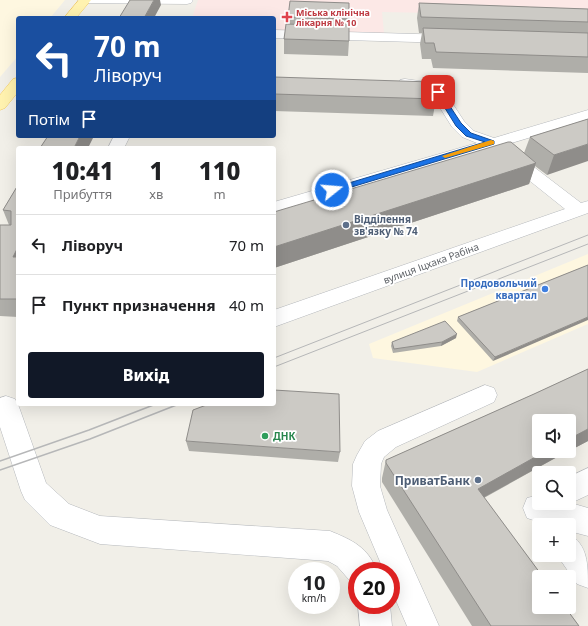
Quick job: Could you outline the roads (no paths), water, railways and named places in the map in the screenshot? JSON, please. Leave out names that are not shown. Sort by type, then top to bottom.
[{"type":"main road","points":[[72,16],[85,0]]},
{"type":"main road","points":[[0,105],[16,85]]},
{"type":"street","points":[[85,0],[187,1],[182,12]]},
{"type":"street","points":[[276,34],[464,39]]},
{"type":"street","points":[[391,83],[429,86],[438,92],[458,124],[468,134],[492,142],[583,209]]},
{"type":"street","points":[[276,207],[492,142],[588,115]]},
{"type":"street","name":"вулиця Іцхака Рабіна","points":[[276,318],[583,209]]},
{"type":"street","points":[[395,562],[373,512],[366,486],[366,464],[374,450],[387,439],[485,395]]},
{"type":"street","points":[[8,406],[36,491],[60,514],[100,530],[330,546],[354,562]]},
{"type":"street","points":[[576,487],[588,481]]},
{"type":"street","points":[[544,512],[588,522]]},
{"type":"street","points":[[576,557],[588,573]]},
{"type":"street","points":[[400,572],[423,626]]},
{"type":"street","points":[[375,614],[376,626]]},
{"type":"tram line","points":[[276,357],[588,235]]},
{"type":"tram line","points":[[276,366],[588,244]]},
{"type":"tram line","points":[[0,461],[89,430],[151,406]]},
{"type":"tram line","points":[[0,470],[90,439],[174,406]]},
{"type":"place","name":"Міська клінічна лікарня № 10","points":[[287,17]]},
{"type":"place","name":"Відділення зв'язку № 74","points":[[346,225]]},
{"type":"place","name":"Продовольчий квартал","points":[[545,289]]},
{"type":"place","name":"ДНК","points":[[265,436]]},
{"type":"place","name":"ПриватБанк","points":[[478,480]]}]
